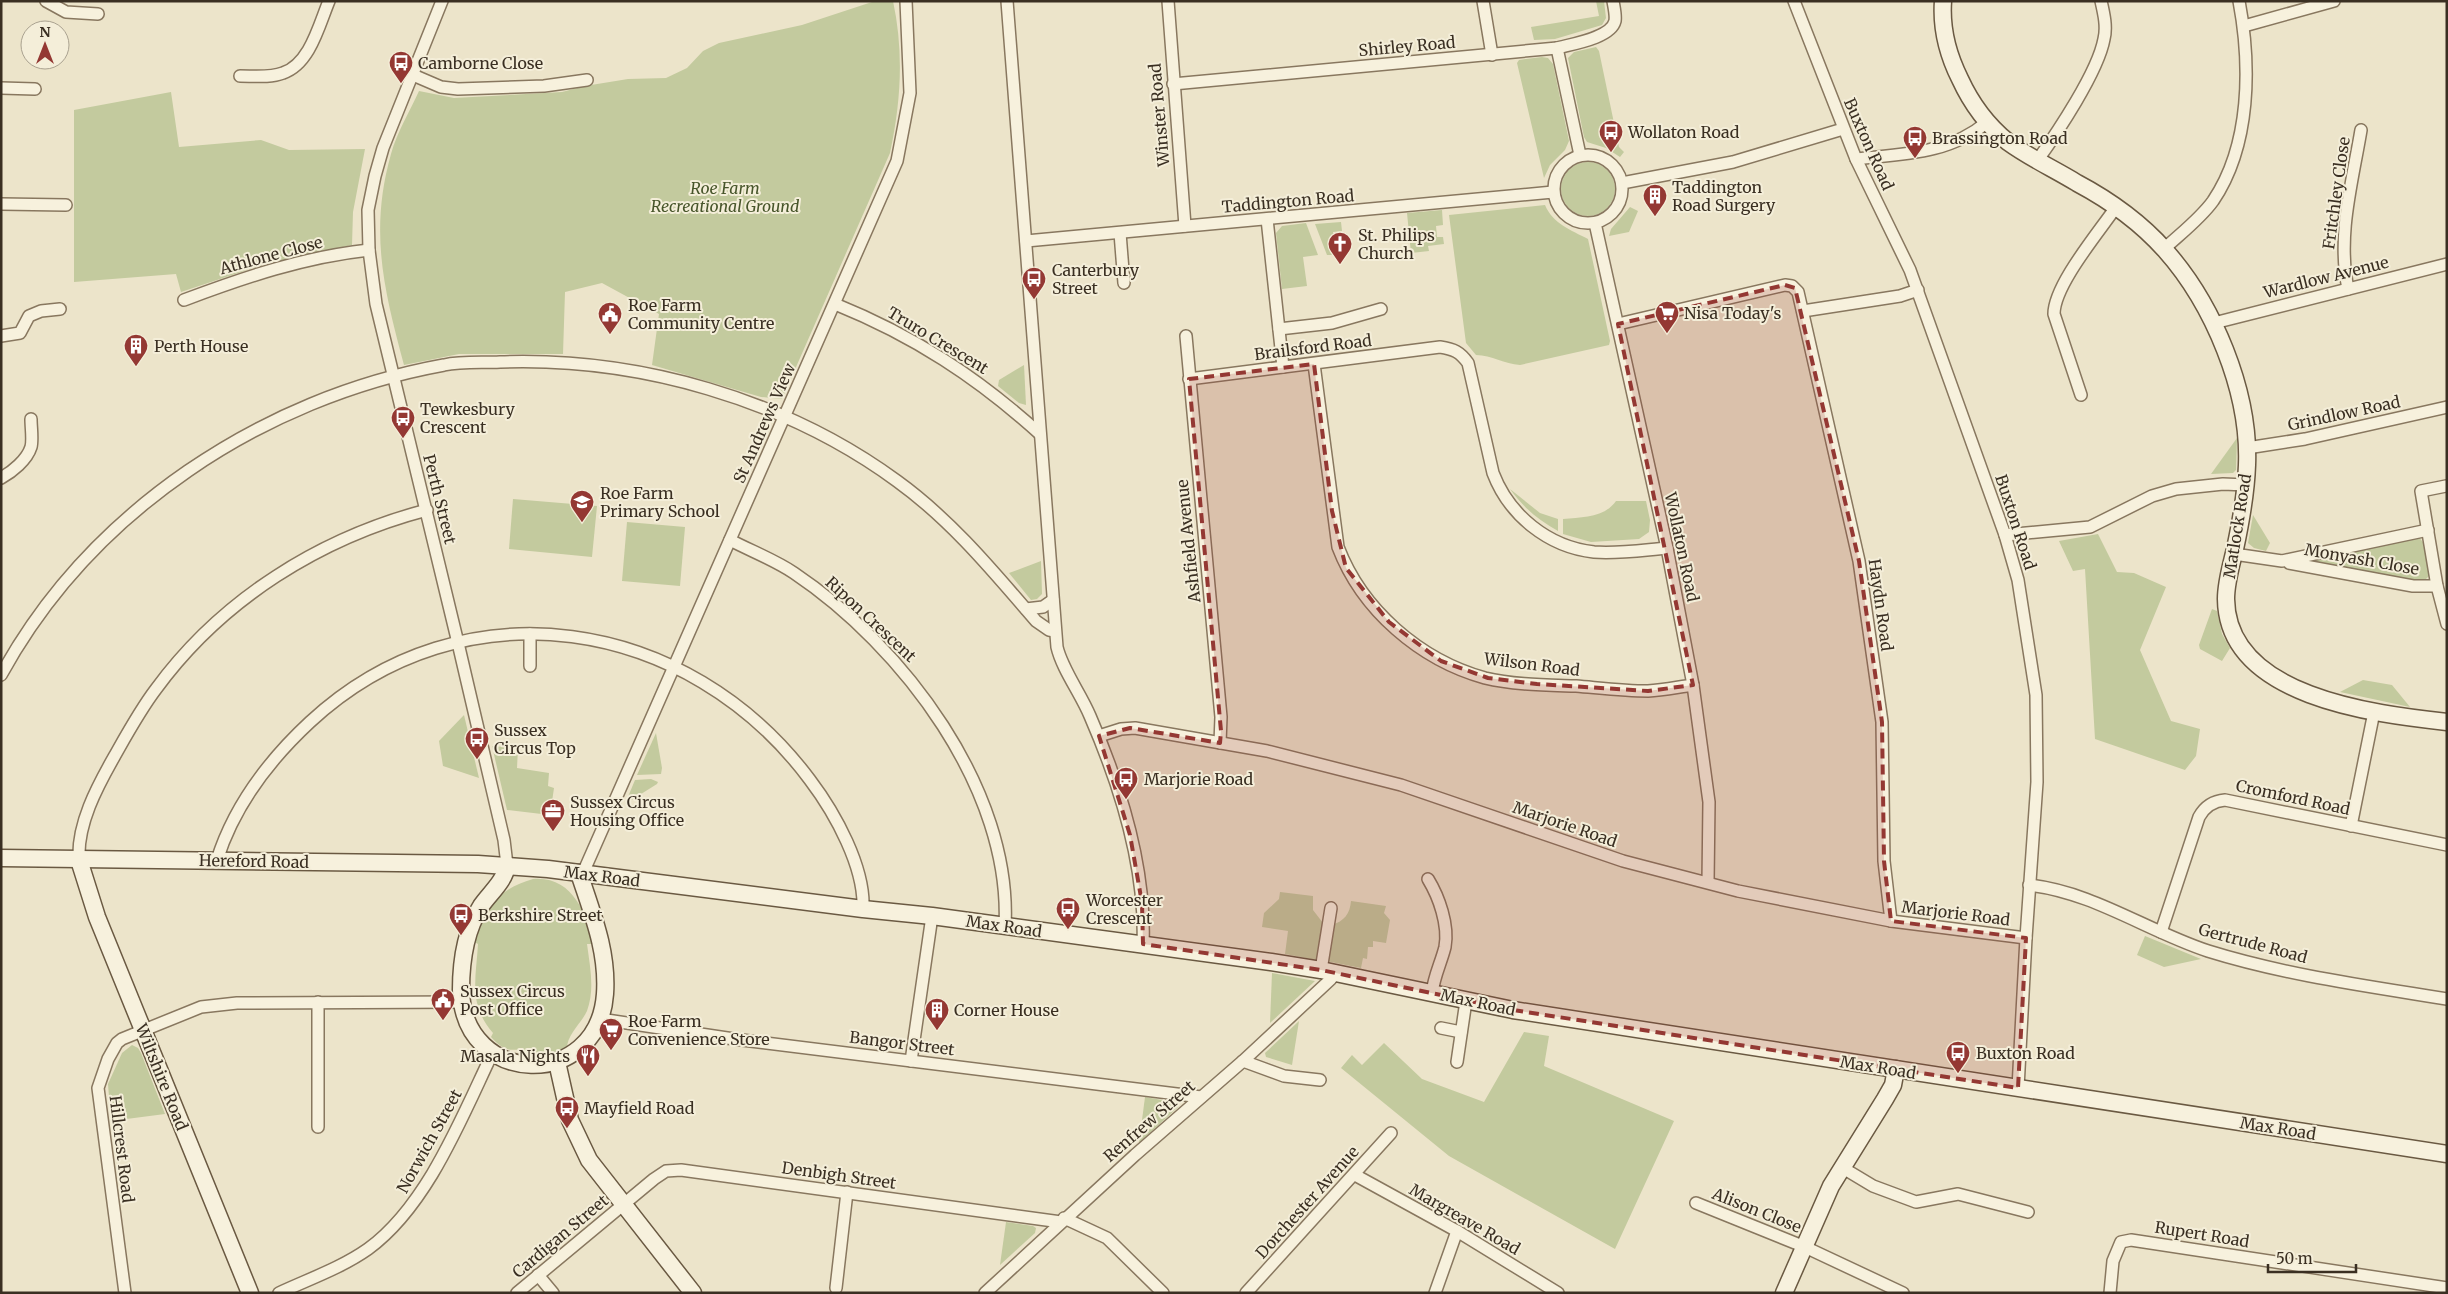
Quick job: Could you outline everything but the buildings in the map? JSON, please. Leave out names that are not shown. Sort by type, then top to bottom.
[{"type":"street","points":[[46,1],[66,12],[98,14]]},
{"type":"street","points":[[240,76],[274,75],[285,73],[296,66],[309,49],[329,1]]},
{"type":"street","name":"Perth Street","points":[[442,1],[383,148],[368,210],[369,250],[376,304],[392,378],[427,510],[504,840],[507,865]]},
{"type":"street","name":"St Andrews View","points":[[581,873],[785,418],[897,161],[910,93],[907,1]]},
{"type":"street","points":[[1007,1],[1058,654],[1082,697],[1099,736],[1116,784],[1130,835],[1142,903],[1143,944]]},
{"type":"street","name":"Winster Road","points":[[1168,1],[1185,226]]},
{"type":"street","points":[[1483,1],[1492,55]]},
{"type":"street","name":"Shirley Road","points":[[1173,84],[1557,48],[1610,30],[1615,20],[1613,1]]},
{"type":"street","name":"Buxton Road","points":[[1794,1],[1843,129],[1901,249],[1918,290],[2005,535],[2018,580],[2036,695],[2038,782],[2026,938],[2018,1088]]},
{"type":"street","name":"Matlock Road","points":[[1943,1],[1945,32],[1954,67],[1974,106],[1987,122],[2007,141],[2037,161],[2116,207],[2164,249],[2204,303],[2214,323],[2235,378],[2247,448],[2246,484],[2227,586],[2228,615],[2238,642],[2255,664],[2268,674],[2308,693],[2374,712],[2447,722]]},
{"type":"street","points":[[2037,161],[2079,96],[2099,56],[2105,31],[2101,1]]},
{"type":"street","points":[[2164,249],[2213,201],[2231,168],[2244,106],[2244,26],[2239,1]]},
{"type":"street","points":[[2244,26],[2334,1]]},
{"type":"street","points":[[1557,48],[1580,154]]},
{"type":"street","points":[[413,75],[441,87],[458,90],[569,77],[587,80]]},
{"type":"street","points":[[1,88],[35,89]]},
{"type":"street","points":[[1856,159],[1939,148],[1977,131],[1987,122]]},
{"type":"street","points":[[1622,183],[1733,162],[1843,129]]},
{"type":"street","name":"Fritchley Close","points":[[2348,289],[2343,237],[2361,130]]},
{"type":"street","points":[[1580,154],[1593,155],[1606,160],[1616,168],[1622,183],[1622,196],[1616,208],[1608,218],[1594,223],[1581,222],[1569,217],[1558,206],[1553,192],[1555,178],[1561,168],[1569,160],[1580,154]]},
{"type":"street","name":"Taddington Road","points":[[1026,241],[1553,192]]},
{"type":"street","points":[[1,204],[66,205]]},
{"type":"street","points":[[2081,395],[2054,314],[2054,304],[2062,286],[2116,207]]},
{"type":"street","points":[[1267,219],[1283,367]]},
{"type":"street","name":"Wollaton Road","points":[[1594,223],[1667,548],[1693,685],[1709,802],[1708,882]]},
{"type":"street","points":[[1120,233],[1124,283]]},
{"type":"street","name":"Athlone Close","points":[[184,300],[228,282],[286,264],[369,250]]},
{"type":"street","name":"Wardlow Avenue","points":[[2214,323],[2447,264]]},
{"type":"street","name":"Haydn Road","points":[[1618,324],[1789,285],[1795,288],[1801,298],[1859,562],[1882,722],[1884,861],[1891,921]]},
{"type":"street","points":[[1804,311],[1900,296],[1918,290]]},
{"type":"street","name":"Truro Crescent","points":[[835,304],[874,321],[942,358],[994,394],[1040,434]]},
{"type":"street","points":[[1,336],[20,333],[29,316],[41,311],[60,309]]},
{"type":"street","points":[[1279,329],[1332,323],[1381,309]]},
{"type":"street","name":"Ashfield Avenue","points":[[1186,336],[1221,717],[1220,743]]},
{"type":"street","name":"Brailsford Road","points":[[1189,380],[1440,347],[1452,349],[1461,354],[1468,363],[1493,472],[1505,498],[1524,520],[1551,538],[1578,549],[1612,552],[1667,548]]},
{"type":"street","points":[[1,674],[34,622],[70,578],[122,523],[179,477],[223,448],[297,410],[352,388],[446,364],[526,361],[598,366],[637,372],[700,387],[785,418],[838,444],[898,481],[972,547],[1042,626],[1055,631]]},
{"type":"street","name":"Wilson Road","points":[[1314,364],[1338,546],[1346,568],[1361,590],[1389,622],[1414,643],[1441,660],[1464,671],[1488,678],[1537,684],[1648,691],[1693,685]]},
{"type":"street","name":"Grindlow Road","points":[[2247,448],[2305,439],[2447,407]]},
{"type":"street","points":[[1,478],[21,463],[31,447],[31,420]]},
{"type":"street","points":[[2005,535],[2090,527],[2170,490],[2216,484],[2246,484]]},
{"type":"street","name":"Monyash Close","points":[[2446,486],[2421,491],[2438,586],[2447,624]]},
{"type":"street","points":[[79,860],[80,839],[90,808],[112,762],[156,688],[193,646],[246,597],[308,556],[372,526],[427,510]]},
{"type":"street","name":"Monyash Close","points":[[2282,561],[2428,530]]},
{"type":"street","name":"Ripon Crescent","points":[[730,540],[793,572],[830,600],[896,662],[920,691],[944,727],[970,776],[993,834],[1006,904],[1005,926]]},
{"type":"street","name":"Monyash Close","points":[[2234,554],[2282,561],[2414,586],[2438,586]]},
{"type":"street","points":[[1026,610],[1043,606],[1053,600]]},
{"type":"street","points":[[530,634],[530,666]]},
{"type":"street","points":[[217,860],[228,831],[254,785],[278,754],[317,716],[345,693],[374,675],[419,655],[458,643],[530,634],[586,637],[640,653],[674,666],[736,704],[768,731],[796,761],[822,796],[845,840],[857,870],[864,897],[863,909]]},
{"type":"street","points":[[2351,826],[2374,712]]},
{"type":"street","name":"Marjorie Road","points":[[1099,736],[1130,728],[1220,743],[1314,762],[1401,786],[1623,861],[1738,891],[1891,921],[2026,938]]},
{"type":"street","name":"Cromford Road","points":[[2161,932],[2199,816],[2211,803],[2225,800],[2447,845]]},
{"type":"street","name":"Hereford Road","points":[[1,858],[507,865]]},
{"type":"street","name":"Wiltshire Road","points":[[79,860],[97,917],[250,1293]]},
{"type":"street","points":[[507,865],[505,874],[482,905],[469,928],[462,969],[462,1002],[467,1022],[492,1054],[516,1063],[557,1062],[574,1052],[587,1040],[600,1019],[605,987],[601,941],[581,873]]},
{"type":"street","name":"Max Road","points":[[507,865],[932,916],[1327,971],[1514,1010],[2447,1154]]},
{"type":"street","points":[[1428,879],[1449,932],[1432,992]]},
{"type":"street","name":"Gertrude Road","points":[[2030,885],[2052,888],[2086,899],[2206,950],[2261,965],[2447,999]]},
{"type":"street","points":[[1327,971],[1331,908]]},
{"type":"street","points":[[911,1061],[932,916]]},
{"type":"street","name":"Renfrew Street","points":[[985,1293],[1063,1220],[1243,1062],[1331,979],[1327,971]]},
{"type":"street","points":[[1457,1062],[1466,1001]]},
{"type":"street","points":[[318,1002],[318,1127]]},
{"type":"street","points":[[143,1029],[212,1004],[462,1002]]},
{"type":"street","name":"Bangor Street","points":[[600,1019],[911,1061],[1201,1097]]},
{"type":"street","points":[[1441,1028],[1462,1032]]},
{"type":"street","name":"Hillcrest Road","points":[[125,1293],[98,1088],[100,1079],[117,1043],[143,1029]]},
{"type":"street","name":"Norwich Street","points":[[279,1293],[356,1256],[377,1242],[400,1220],[432,1174],[492,1054]]},
{"type":"street","points":[[557,1062],[570,1120],[589,1160],[693,1293]]},
{"type":"street","points":[[1243,1062],[1284,1076],[1320,1080]]},
{"type":"street","points":[[1784,1293],[1831,1186],[1886,1099],[1896,1069]]},
{"type":"street","name":"Dorchester Avenue","points":[[1246,1293],[1355,1175],[1391,1133]]},
{"type":"street","points":[[1843,1168],[1873,1186],[1916,1202],[1958,1194],[2028,1212]]},
{"type":"street","name":"Denbigh Street","points":[[624,1204],[666,1171],[681,1170],[1063,1220],[1097,1231],[1107,1238],[1163,1293]]},
{"type":"street","name":"Margreave Road","points":[[1355,1175],[1457,1231],[1558,1293]]},
{"type":"street","points":[[836,1288],[847,1192]]},
{"type":"street","name":"Cardigan Street","points":[[517,1293],[624,1204]]},
{"type":"street","name":"Alison Close","points":[[1696,1204],[1804,1247],[1903,1293]]},
{"type":"street","points":[[1435,1293],[1457,1231]]},
{"type":"street","name":"Rupert Road","points":[[2110,1292],[2113,1261],[2121,1242],[2132,1240],[2447,1288]]},
{"type":"street","points":[[538,1275],[553,1293]]},
{"type":"highlighted area","points":[[1785,285],[1795,288],[1859,561],[1882,722],[1884,861],[1891,921],[2026,938],[2018,1088],[1513,1010],[1321,970],[1143,944],[1142,903],[1130,835],[1099,736],[1130,728],[1220,743],[1221,731],[1189,379],[1314,364],[1332,511],[1346,568],[1389,622],[1441,661],[1488,678],[1537,684],[1648,691],[1693,685],[1618,324]]},
{"type":"green space","name":"Roe Farm Recreational Ground","points":[[875,1],[893,1],[899,39],[899,96],[890,153],[782,399],[761,397],[652,365],[659,314],[602,283],[565,292],[563,354],[459,354],[404,365],[385,286],[380,235],[381,209],[384,182],[391,154],[400,130],[419,91],[454,98],[562,92],[628,79],[666,78],[687,68],[703,51],[719,43],[802,25]]},
{"type":"green space","points":[[1596,1],[1604,1],[1606,18],[1602,25],[1555,39],[1534,40],[1531,27],[1599,16]]},
{"type":"green space","points":[[1596,47],[1599,51],[1619,147],[1624,152],[1620,157],[1606,148],[1587,142],[1584,137],[1568,58],[1574,52]]},
{"type":"green space","points":[[1548,58],[1553,64],[1569,141],[1565,150],[1550,165],[1544,178],[1517,63],[1519,60]]},
{"type":"green space","points":[[171,92],[179,147],[261,140],[289,150],[365,149],[353,212],[352,245],[265,264],[181,292],[176,274],[74,282],[74,110]]},
{"type":"green space","points":[[1583,162],[1593,162],[1603,166],[1611,174],[1615,189],[1611,204],[1603,212],[1593,216],[1583,216],[1573,212],[1565,204],[1561,194],[1561,184],[1565,174],[1573,166]]},
{"type":"green space","points":[[1545,205],[1548,212],[1558,222],[1588,239],[1610,341],[1609,345],[1520,365],[1476,355],[1466,343],[1449,215]]},
{"type":"green space","points":[[1630,207],[1638,211],[1629,232],[1609,236],[1611,229]]},
{"type":"green space","points":[[1442,210],[1443,225],[1436,226],[1437,237],[1443,237],[1444,244],[1428,246],[1429,251],[1411,253],[1407,213]]},
{"type":"green space","points":[[1341,222],[1342,231],[1333,232],[1334,250],[1332,255],[1327,255],[1315,224]]},
{"type":"green space","points":[[1306,223],[1318,255],[1303,257],[1307,286],[1282,289],[1276,233],[1282,226]]},
{"type":"green space","points":[[1024,365],[1026,405],[1019,403],[998,386],[999,380]]},
{"type":"green space","points":[[2237,438],[2236,470],[2233,473],[2211,474]]},
{"type":"green space","points":[[1510,489],[1540,513],[1558,519],[1558,531],[1531,513]]},
{"type":"green space","points":[[513,499],[597,506],[592,557],[509,549]]},
{"type":"green space","points":[[1616,501],[1646,501],[1650,520],[1649,532],[1639,539],[1591,542],[1563,534],[1563,519],[1599,514],[1611,507]]},
{"type":"green space","points":[[2253,515],[2270,543],[2266,551],[2254,548],[2248,543]]},
{"type":"green space","points":[[627,522],[685,527],[680,586],[622,581]]},
{"type":"green space","points":[[2098,534],[2117,572],[2134,573],[2166,587],[2140,650],[2171,721],[2200,729],[2196,756],[2185,770],[2095,739],[2085,569],[2073,571],[2059,541]]},
{"type":"green space","points":[[2419,537],[2425,545],[2430,575],[2425,580],[2419,582],[2318,563],[2315,560],[2315,558]]},
{"type":"green space","points":[[1041,561],[1042,594],[1037,599],[1031,600],[1009,573]]},
{"type":"green space","points":[[2212,609],[2217,611],[2222,634],[2230,648],[2222,661],[2200,649],[2199,645]]},
{"type":"green space","points":[[2363,680],[2392,685],[2410,707],[2340,692]]},
{"type":"green space","points":[[464,715],[479,778],[443,766],[439,741]]},
{"type":"green space","points":[[656,733],[662,768],[661,774],[637,775]]},
{"type":"green space","points":[[492,746],[518,748],[517,768],[549,773],[548,786],[554,788],[550,815],[507,810]]},
{"type":"green space","points":[[651,779],[658,782],[657,784],[625,804],[635,780]]},
{"type":"green space","points":[[533,879],[547,880],[568,890],[582,909],[596,944],[587,944],[591,994],[587,1011],[569,1039],[567,1049],[544,1055],[531,1054],[520,1049],[507,1049],[498,1044],[491,1037],[493,1033],[480,1012],[475,991],[478,944],[473,941],[482,919],[494,901],[502,894],[521,883]]},
{"type":"green space","points":[[1280,892],[1313,896],[1313,910],[1323,923],[1317,960],[1285,954],[1288,931],[1262,927],[1264,913],[1279,899]]},
{"type":"green space","points":[[1351,901],[1386,906],[1384,913],[1390,920],[1386,943],[1373,941],[1373,947],[1368,947],[1367,959],[1363,958],[1361,968],[1326,961],[1332,925],[1346,916]]},
{"type":"green space","points":[[2145,936],[2201,959],[2164,967],[2137,955]]},
{"type":"green space","points":[[1272,973],[1315,981],[1270,1023]]},
{"type":"green space","points":[[1299,1021],[1292,1065],[1266,1057],[1265,1053]]},
{"type":"green space","points":[[1524,1032],[1549,1036],[1544,1066],[1674,1121],[1615,1249],[1449,1156],[1341,1068],[1352,1055],[1362,1065],[1384,1043],[1422,1079],[1484,1102]]},
{"type":"green space","points":[[132,1045],[138,1048],[141,1053],[165,1114],[111,1121],[108,1084],[122,1053]]},
{"type":"green space","points":[[1145,1097],[1179,1103],[1178,1107],[1139,1143]]},
{"type":"green space","points":[[1006,1222],[1036,1228],[1035,1233],[1000,1265]]},
{"type":"place","name":"Camborne Close","points":[[401,84]]},
{"type":"place","name":"Wollaton Road","points":[[1611,153]]},
{"type":"place","name":"Brassington Road","points":[[1915,159]]},
{"type":"place","name":"Taddington Road Surgery","points":[[1655,217]]},
{"type":"place","name":"St. Philips Church","points":[[1340,265]]},
{"type":"place","name":"Canterbury Street","points":[[1034,300]]},
{"type":"place","name":"Nisa Today's","points":[[1667,334]]},
{"type":"place","name":"Roe Farm Community Centre","points":[[610,335]]},
{"type":"place","name":"Perth House","points":[[136,367]]},
{"type":"place","name":"Tewkesbury Crescent","points":[[403,439]]},
{"type":"place","name":"Roe Farm Primary School","points":[[582,523]]},
{"type":"place","name":"Sussex Circus Top","points":[[477,760]]},
{"type":"place","name":"Marjorie Road","points":[[1126,800]]},
{"type":"place","name":"Sussex Circus Housing Office","points":[[553,832]]},
{"type":"place","name":"Worcester Crescent","points":[[1068,930]]},
{"type":"place","name":"Berkshire Street","points":[[461,936]]},
{"type":"place","name":"Sussex Circus Post Office","points":[[443,1021]]},
{"type":"place","name":"Corner House","points":[[937,1031]]},
{"type":"place","name":"Roe Farm Convenience Store","points":[[611,1051]]},
{"type":"place","name":"Buxton Road","points":[[1958,1074]]},
{"type":"place","name":"Masala Nights","points":[[588,1077]]},
{"type":"place","name":"Mayfield Road","points":[[567,1129]]}]
